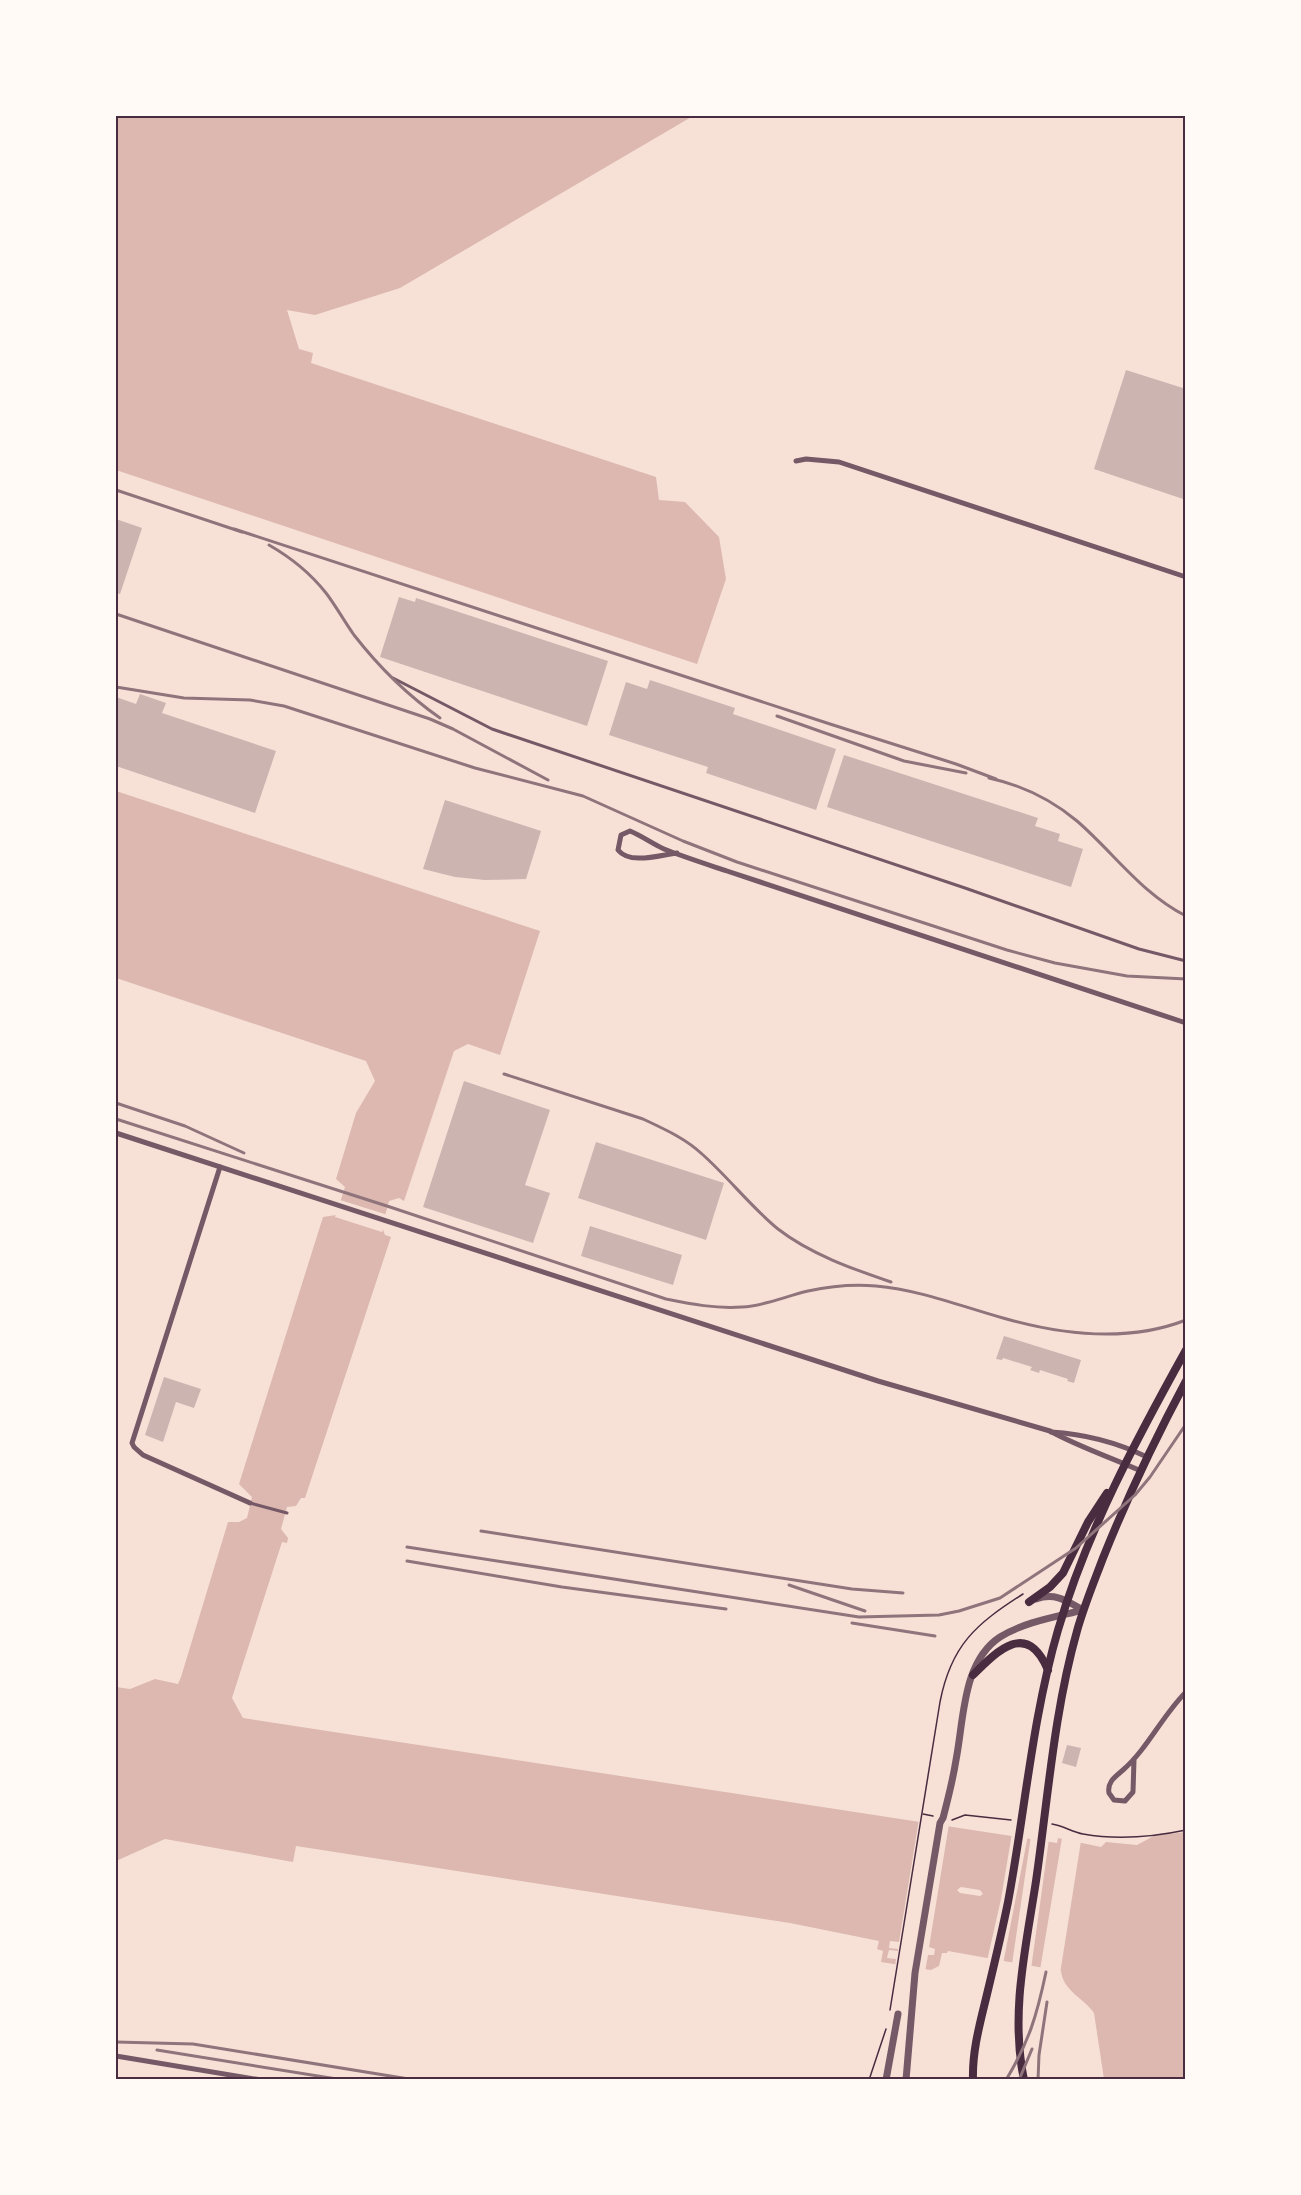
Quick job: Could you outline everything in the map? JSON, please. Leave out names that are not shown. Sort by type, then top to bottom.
[{"type":"main road","points":[[973,2079],[975,2048],[1008,1900],[1031,1752],[1048,1670],[1063,1616],[1115,1483],[1185,1350]]},
{"type":"main road","points":[[1024,2079],[1018,2046],[1018,2012],[1051,1765],[1065,1683],[1083,1611],[1124,1506],[1185,1381]]},
{"type":"main road","points":[[1029,1602],[1050,1587],[1063,1573],[1088,1522],[1115,1483]]},
{"type":"main road","points":[[973,1675],[1001,1650],[1021,1643],[1036,1650],[1048,1670]]},
{"type":"street","points":[[796,461],[806,459],[839,462],[1185,577]]},
{"type":"street","points":[[677,854],[632,858],[621,854],[618,850],[619,842],[621,835],[630,831],[677,854],[778,889],[1185,1023]]},
{"type":"street","points":[[116,1133],[888,1384],[1050,1431],[1076,1445],[1141,1470]]},
{"type":"street","points":[[220,1167],[133,1437],[134,1448],[143,1455],[250,1503]]},
{"type":"street","points":[[1050,1431],[1080,1433],[1148,1457]]},
{"type":"street","points":[[1029,1602],[1043,1596],[1053,1596],[1068,1601],[1083,1611]]},
{"type":"street","points":[[906,2079],[915,1973],[940,1822],[956,1760],[973,1675],[981,1657],[1000,1637],[1023,1627],[1083,1611]]},
{"type":"street","points":[[1134,1760],[1133,1792],[1125,1801],[1114,1800],[1109,1793],[1109,1785],[1134,1760],[1185,1692]]},
{"type":"street","points":[[886,2079],[898,2014]]},
{"type":"street","points":[[116,2056],[261,2079]]},
{"type":"lane","points":[[393,678],[492,729],[1139,949],[1185,961]]},
{"type":"lane","points":[[250,1503],[287,1514]]},
{"type":"path","points":[[890,2013],[944,1683],[953,1658],[963,1641],[993,1614]]},
{"type":"path","points":[[1076,1832],[1111,1837],[1155,1835],[1185,1830]]},
{"type":"path","points":[[869,2079],[887,2023]]},
{"type":"shaded area","points":[[116,116],[693,116],[400,288],[315,315],[287,310],[299,349],[313,353],[311,363],[656,477],[659,500],[685,502],[719,537],[726,579],[697,664],[116,470]]},
{"type":"shaded area","points":[[116,791],[540,931],[500,1055],[468,1044],[454,1051],[404,1201],[399,1198],[389,1201],[382,1227],[385,1235],[391,1237],[305,1498],[301,1498],[296,1506],[287,1507],[281,1529],[288,1538],[287,1543],[282,1542],[232,1698],[243,1718],[1057,1843],[1058,1838],[1101,1847],[1106,1842],[1137,1845],[1185,1819],[1185,2079],[1104,2079],[1094,2013],[1066,1984],[1061,1971],[948,1951],[942,1953],[939,1966],[931,1970],[881,1962],[883,1951],[877,1949],[879,1941],[790,1923],[296,1846],[293,1862],[165,1839],[116,1861],[116,1687],[130,1689],[155,1679],[178,1684],[181,1677],[228,1522],[239,1522],[247,1518],[252,1497],[239,1484],[323,1217],[336,1215],[345,1187],[336,1179],[356,1113],[375,1081],[366,1061],[116,978]],"holes":[[[961,1887],[980,1890],[983,1894],[980,1896],[960,1893],[957,1890]]]},
{"type":"pier","points":[[340,1200],[388,1215],[382,1232],[335,1217]]},
{"type":"pier","points":[[1184,1816],[1186,1816],[1185,1832],[1145,1837]]},
{"type":"pier","points":[[919,1819],[953,1824],[949,1824],[929,1947],[935,1949],[934,1955],[928,1955],[925,1972],[895,1967],[896,1959],[887,1958],[889,1950],[898,1951],[898,1949],[889,1948],[890,1941],[899,1942]]},
{"type":"pier","points":[[1012,1833],[1028,1835],[1003,1964],[987,1961],[1001,1899]]},
{"type":"pier","points":[[1031,1836],[1049,1839],[1031,1969],[1012,1964]]},
{"type":"pier","points":[[1062,1838],[1081,1841],[1060,1974],[1040,1970]]},
{"type":"building","points":[[1126,370],[1186,389],[1186,500],[1094,469]]},
{"type":"building","points":[[116,519],[142,528],[120,594],[116,593]]},
{"type":"building","points":[[399,597],[415,602],[416,598],[608,661],[587,726],[380,657]]},
{"type":"building","points":[[650,680],[735,708],[733,714],[836,749],[816,810],[706,773],[708,767],[609,735],[626,682],[647,689]]},
{"type":"building","points":[[140,694],[166,703],[162,713],[276,751],[255,813],[116,766],[116,697],[136,704]]},
{"type":"building","points":[[844,755],[1038,818],[1035,826],[1060,834],[1058,841],[1083,849],[1071,887],[827,807]]},
{"type":"building","points":[[445,800],[541,831],[526,879],[485,880],[455,877],[423,869]]},
{"type":"building","points":[[464,1081],[550,1110],[525,1185],[550,1193],[533,1243],[423,1207]]},
{"type":"building","points":[[596,1142],[724,1183],[706,1240],[578,1198]]},
{"type":"building","points":[[590,1226],[682,1255],[673,1285],[581,1256]]},
{"type":"building","points":[[1004,1336],[1081,1360],[1074,1383],[1040,1370],[1039,1373],[1030,1370],[1032,1367],[1003,1358],[1002,1360],[996,1359]]},
{"type":"building","points":[[164,1377],[201,1389],[194,1408],[176,1402],[163,1442],[145,1435]]},
{"type":"building","points":[[1067,1745],[1081,1748],[1076,1767],[1062,1763]]},
{"type":"railway","points":[[116,490],[242,532]]},
{"type":"railway","points":[[234,529],[996,779]]},
{"type":"railway","points":[[269,545],[292,560],[314,579],[373,658],[405,690],[440,718]]},
{"type":"railway","points":[[116,614],[430,719],[548,780]]},
{"type":"railway","points":[[116,687],[184,698],[250,700],[284,706],[475,768],[583,796],[683,841],[737,862],[1007,950],[1055,963],[1127,976],[1186,979]]},
{"type":"railway","points":[[777,716],[904,761],[966,773]]},
{"type":"railway","points":[[989,778],[1036,794],[1067,813],[1141,884],[1170,907],[1186,916]]},
{"type":"railway","points":[[504,1074],[643,1119],[674,1134],[702,1154],[768,1220],[790,1238],[832,1260],[891,1282]]},
{"type":"railway","points":[[116,1103],[185,1126],[244,1153]]},
{"type":"railway","points":[[116,1119],[666,1299],[685,1303],[723,1307],[751,1306],[817,1289],[867,1285],[908,1291],[1025,1324],[1071,1332],[1094,1334],[1141,1332],[1186,1320]]},
{"type":"railway","points":[[407,1547],[859,1617],[939,1615],[1000,1598],[1076,1548],[1135,1495],[1186,1424]]},
{"type":"railway","points":[[481,1531],[852,1589],[903,1593]]},
{"type":"railway","points":[[407,1561],[562,1587],[726,1609]]},
{"type":"railway","points":[[789,1585],[865,1611]]},
{"type":"railway","points":[[852,1623],[935,1636]]},
{"type":"railway","points":[[1006,2080],[1021,2053],[1031,2028],[1046,1972]]},
{"type":"railway","points":[[1038,2080],[1039,2055],[1047,2002]]},
{"type":"railway","points":[[116,2042],[193,2044],[415,2080]]},
{"type":"railway","points":[[1019,2080],[1032,2049]]},
{"type":"railway","points":[[157,2050],[343,2080]]}]
